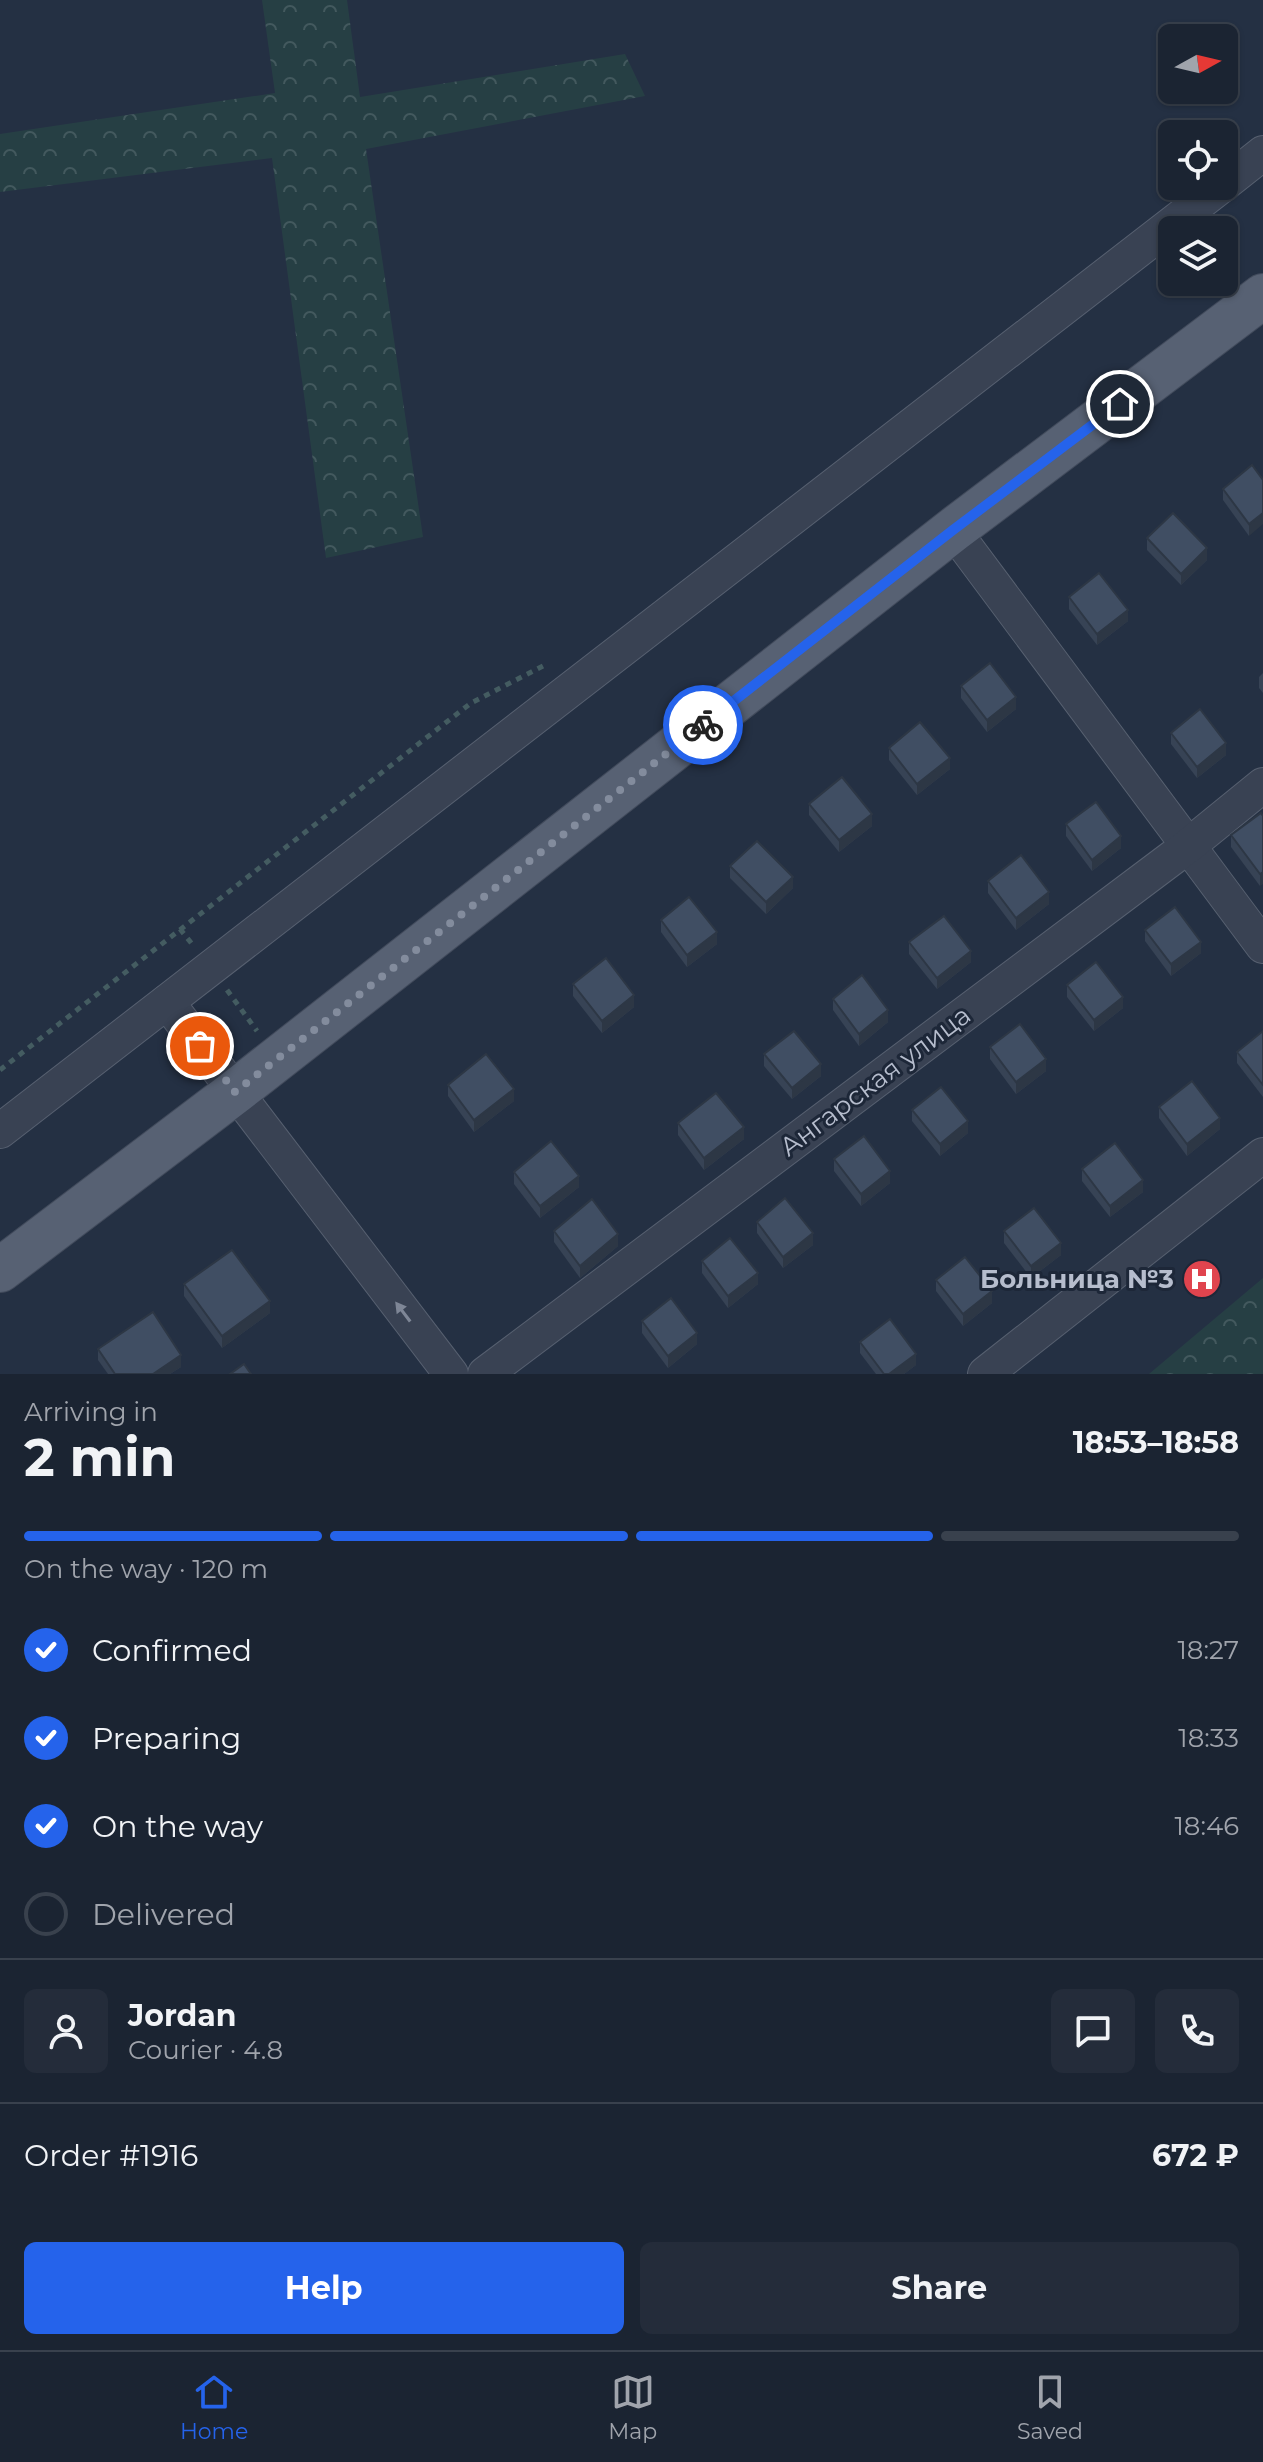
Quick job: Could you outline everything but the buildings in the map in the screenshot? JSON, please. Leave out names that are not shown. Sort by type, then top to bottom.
[{"type":"main road","points":[[0,1270],[235,1092],[953,530],[1263,296]]},
{"type":"street","points":[[1238,173],[1263,153]]},
{"type":"street","points":[[0,1131],[1203,200]]},
{"type":"street","points":[[953,530],[1263,946]]},
{"type":"street","name":"Ангарская улица","points":[[485,1374],[1188,846],[1263,785]]},
{"type":"street","points":[[167,1002],[451,1374]]},
{"type":"street","points":[[985,1374],[1263,1155]]},
{"type":"path","points":[[180,929],[278,1058]]},
{"type":"green space","points":[[262,0],[347,0],[360,97],[625,54],[645,96],[366,149],[423,537],[326,558],[272,158],[0,192],[0,134],[275,93]]},
{"type":"green space","points":[[1263,1278],[1263,1374],[1149,1374]]},
{"type":"way so far","points":[[200,1046],[235,1092],[703,725]]},
{"type":"place","name":"Больница №3","points":[[1202,1279]]},
{"type":"route","points":[[703,725],[1120,404]]}]
